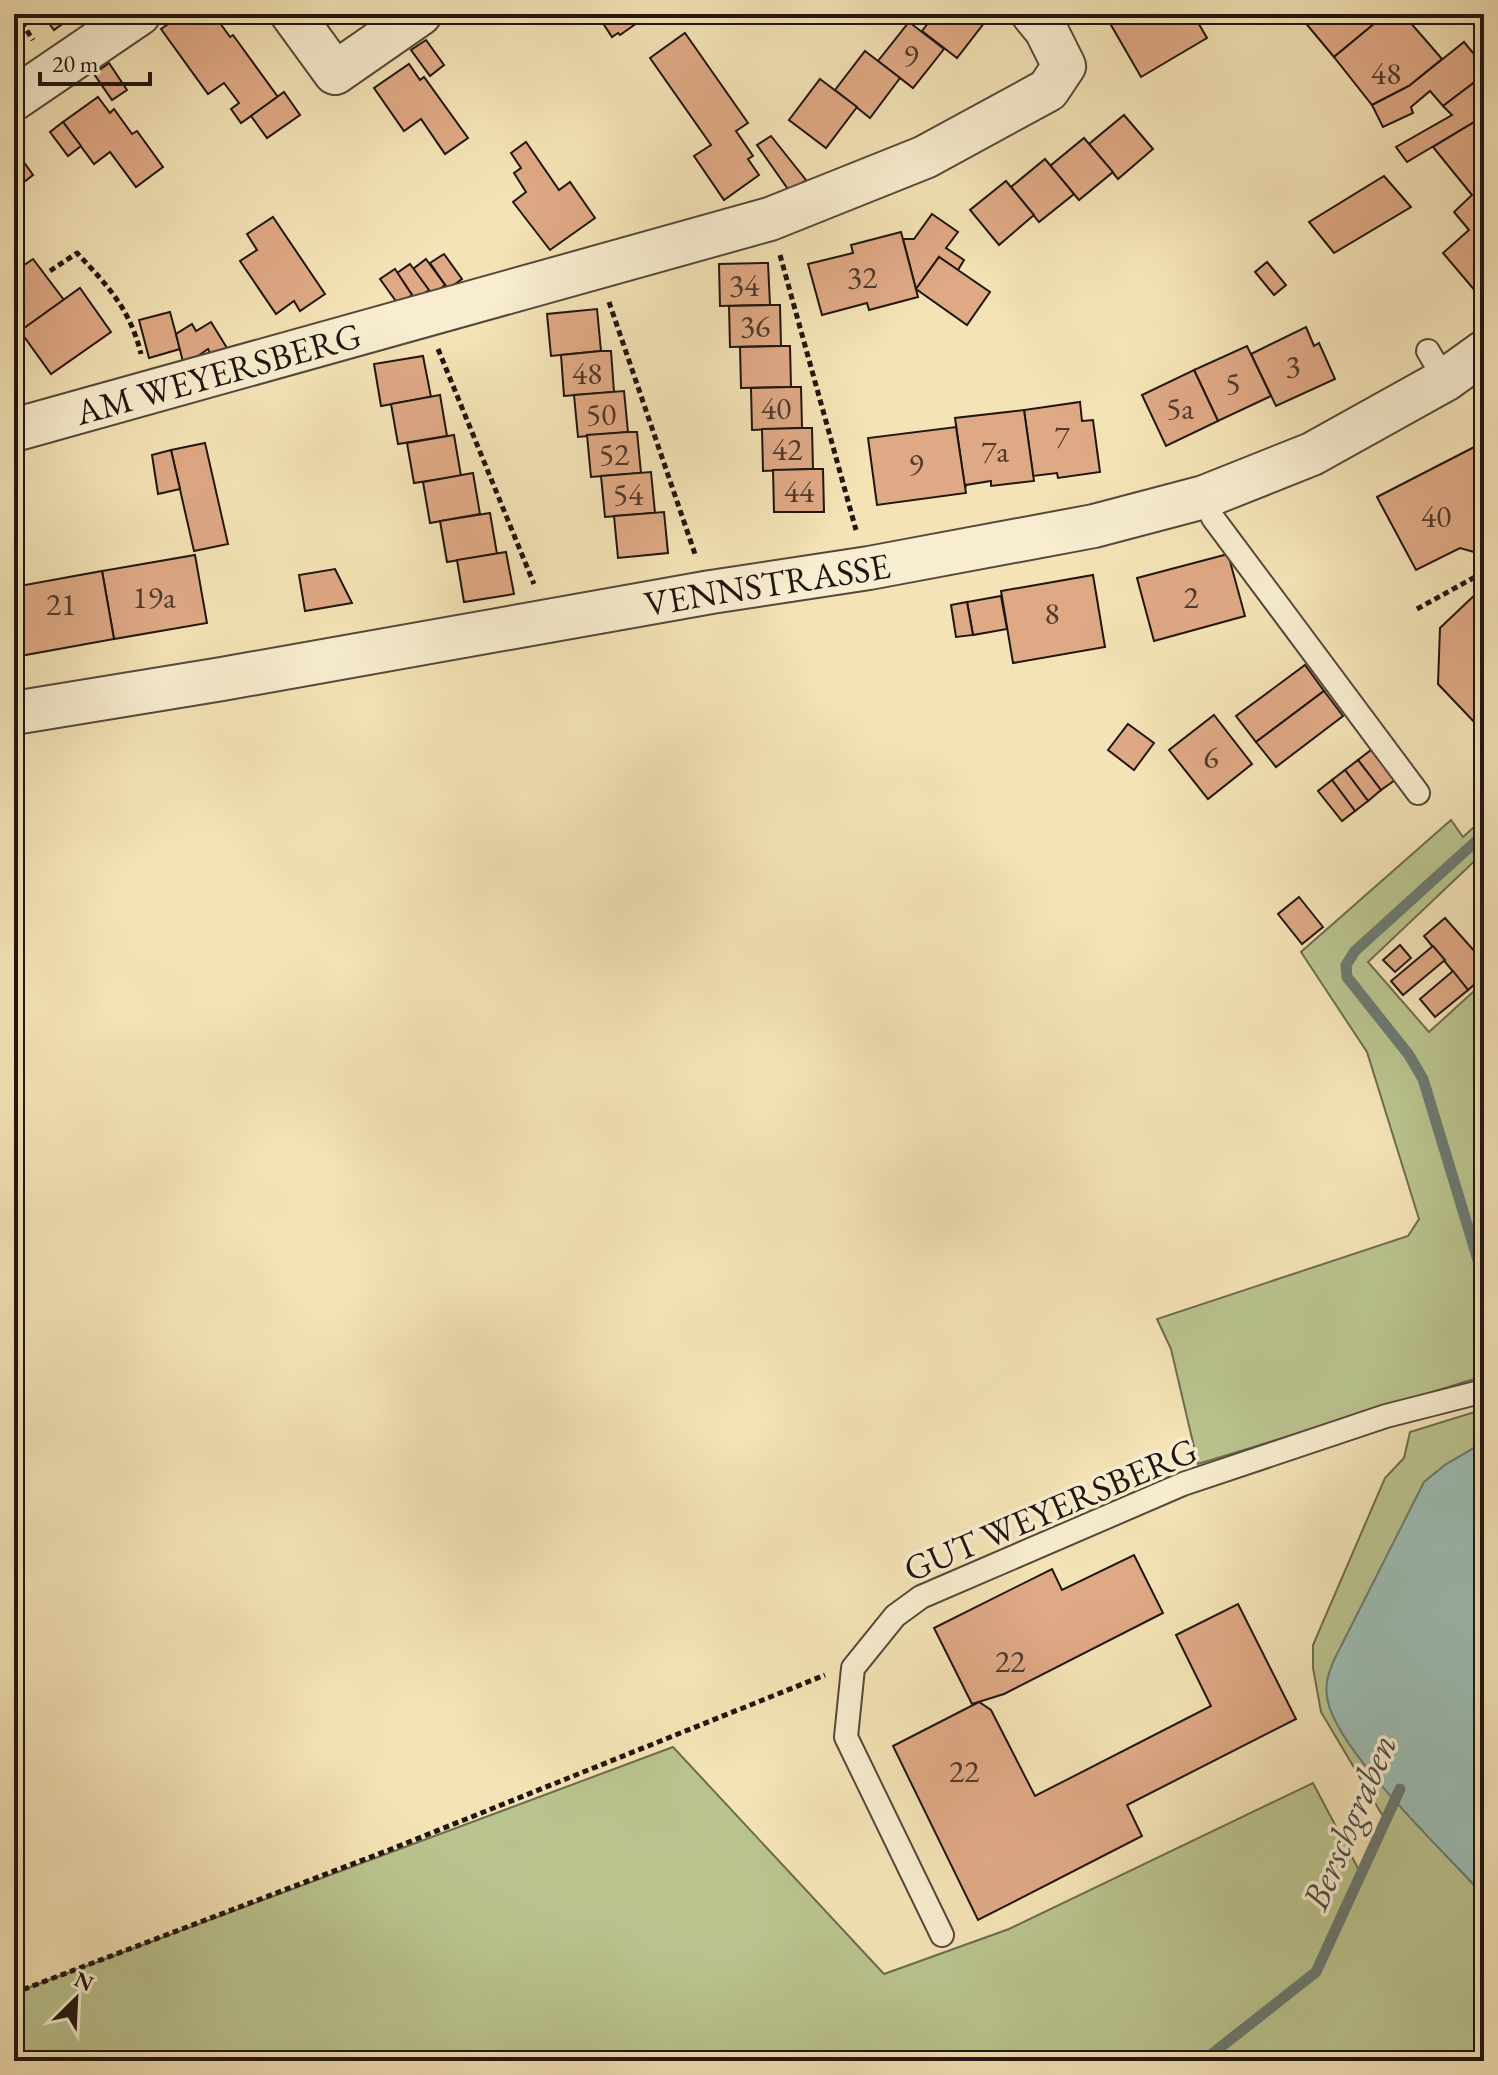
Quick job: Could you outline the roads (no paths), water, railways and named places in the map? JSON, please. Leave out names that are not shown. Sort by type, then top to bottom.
[{"type":"street","points":[[14,99],[139,14]]},
{"type":"street","points":[[292,14],[335,73],[420,14]]},
{"type":"street","name":"AM WEYERSBERG","points":[[14,430],[770,219],[925,157],[1048,90],[1064,66],[1046,30],[1033,14]]},
{"type":"street","name":"VENNSTRASSE","points":[[14,713],[711,592],[869,568],[1094,526],[1204,497],[1312,454],[1462,365]]},
{"type":"lane","points":[[1204,497],[1213,518],[1418,793]]},
{"type":"lane","name":"GUT WEYERSBERG","points":[[942,1935],[846,1737],[853,1668],[895,1616],[921,1597],[1183,1484],[1386,1416],[1484,1391]]},
{"type":"water","points":[[1484,1442],[1484,1890],[1474,1885],[1369,1771],[1336,1722],[1326,1691],[1334,1660],[1424,1482],[1445,1465]]},
{"type":"waterway","name":"Berschgraben","points":[[1484,834],[1355,951],[1346,965],[1347,977],[1409,1055],[1423,1079],[1484,1280]]},
{"type":"waterway","name":"Berschgraben","points":[[1203,2061],[1316,1972],[1400,1789]]}]
